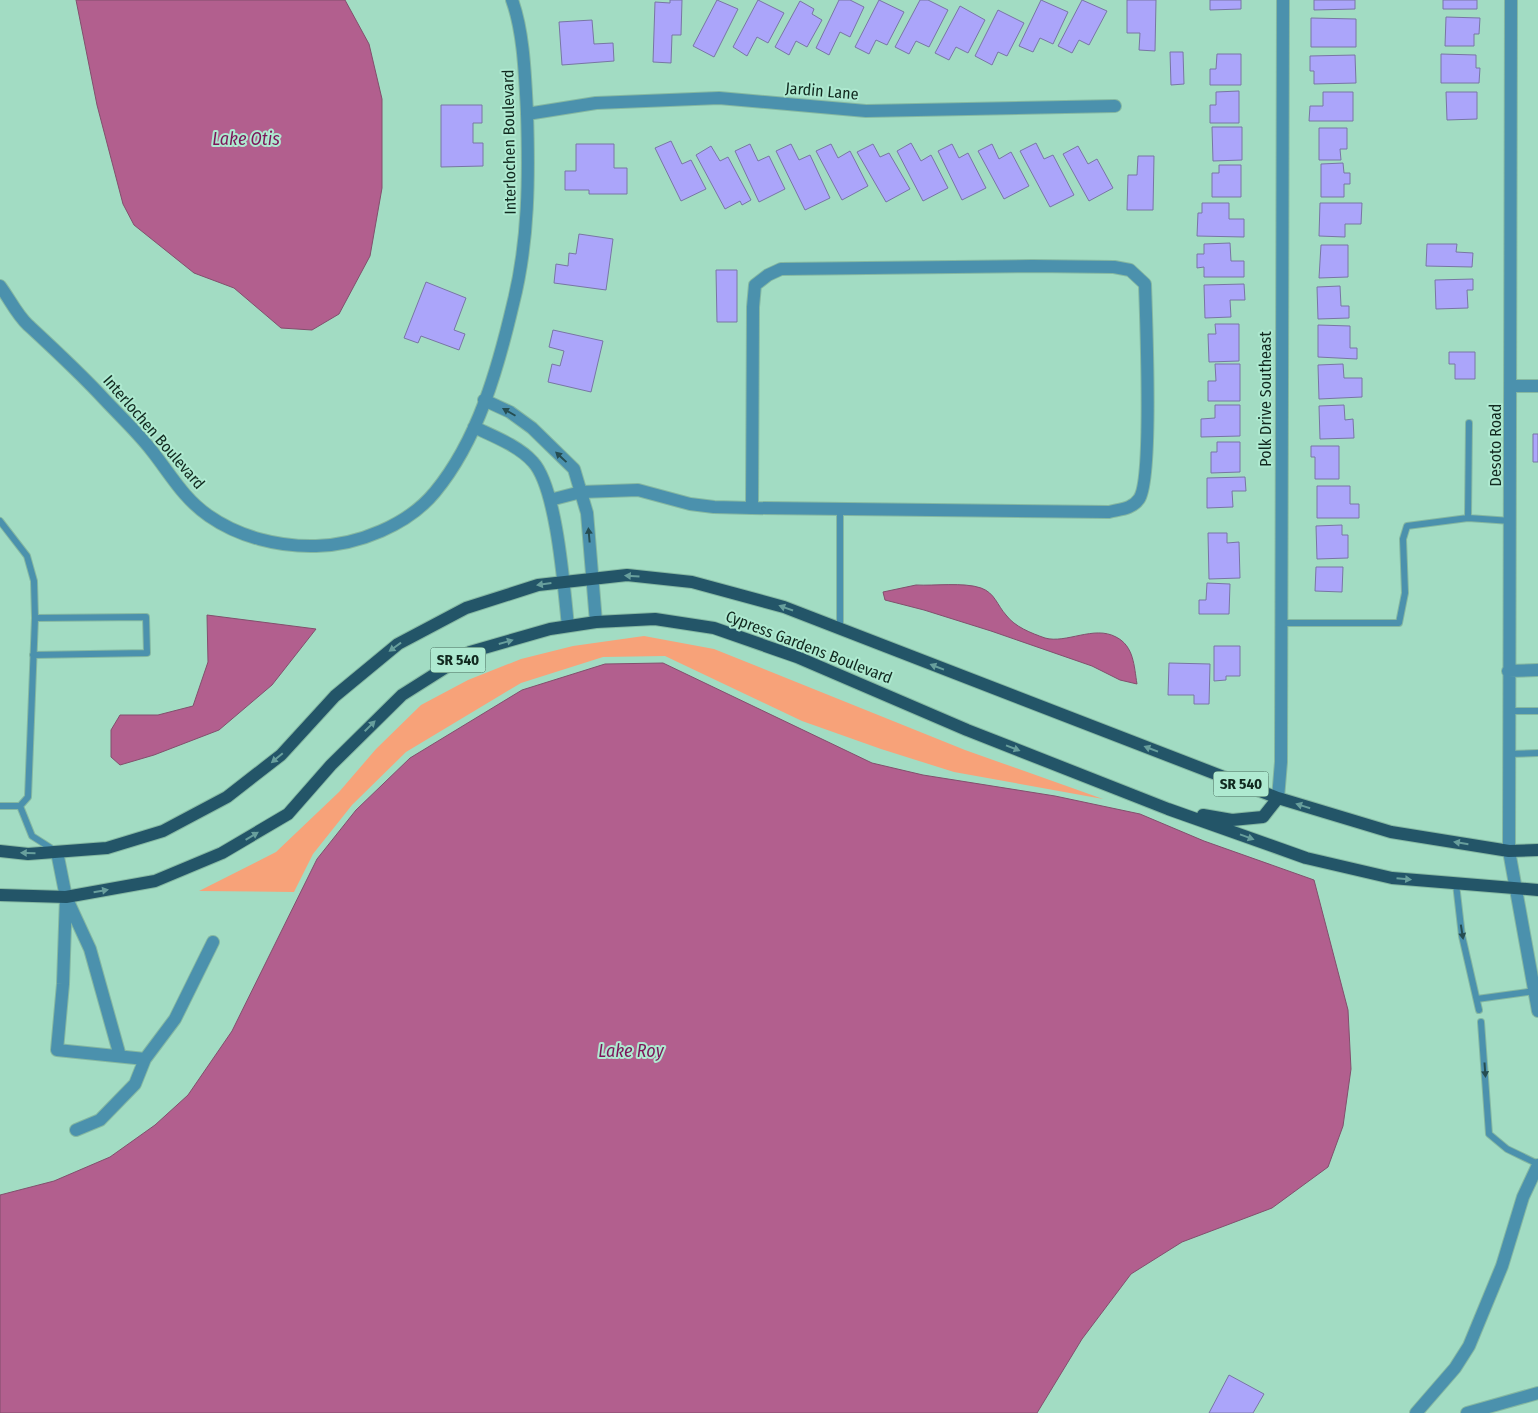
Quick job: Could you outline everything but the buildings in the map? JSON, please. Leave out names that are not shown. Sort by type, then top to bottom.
[{"type":"main road","name":"Cypress Gardens Boulevard","points":[[0,851],[28,854],[107,848],[163,831],[227,797],[281,755],[335,696],[398,644],[466,608],[538,585],[627,575],[692,582],[784,607],[1278,798],[1391,832],[1509,851],[1538,850]]},
{"type":"main road","name":"Cypress Gardens Boulevard","points":[[0,895],[66,897],[155,881],[222,853],[288,814],[331,765],[402,695],[470,652],[568,626],[596,622],[655,619],[714,628],[798,657],[967,730],[1168,809],[1306,858],[1392,878],[1517,890],[1538,890]]},
{"type":"main road","points":[[1168,809],[1232,820],[1263,817],[1278,798]]},
{"type":"street","name":"Interlochen Boulevard","points":[[0,286],[27,324],[73,365],[153,452],[173,482],[210,516],[256,538],[279,544],[325,546],[348,542],[385,529],[405,518],[435,493],[457,459],[474,427],[500,359],[520,276],[527,210],[527,114],[522,49],[512,0]]},
{"type":"street","name":"Polk Drive Southeast","points":[[1278,798],[1281,762],[1284,0]]},
{"type":"street","name":"Desoto Road","points":[[1511,0],[1512,386],[1508,671],[1509,851],[1538,1011]]},
{"type":"street","name":"Jardin Lane","points":[[527,114],[596,103],[719,98],[866,111],[1115,106]]},
{"type":"street","points":[[550,500],[581,492],[638,490],[690,504],[714,507],[752,508],[1109,512],[1131,507],[1141,497],[1147,466],[1145,284],[1130,270],[1114,267],[781,269],[768,275],[755,285],[753,307],[752,508]]},
{"type":"street","points":[[1512,386],[1538,386]]},
{"type":"street","points":[[484,400],[510,412],[532,428],[574,469],[587,513],[596,622]]},
{"type":"street","points":[[474,427],[492,435],[534,462],[550,500],[568,626]]},
{"type":"street","points":[[1508,671],[1538,670]]},
{"type":"street","points":[[57,852],[66,897],[90,950],[120,1056]]},
{"type":"street","points":[[66,897],[63,984],[57,1050],[146,1059]]},
{"type":"street","points":[[76,1130],[100,1120],[136,1084],[146,1059],[175,1019],[213,942]]},
{"type":"street","points":[[1416,1413],[1455,1368],[1469,1346],[1502,1266],[1522,1197],[1538,1165]]},
{"type":"street","points":[[1467,1413],[1538,1393]]},
{"type":"lane","points":[[1468,423],[1468,518]]},
{"type":"lane","points":[[840,509],[840,628]]},
{"type":"lane","points":[[1282,623],[1399,623],[1404,593],[1403,539],[1407,526],[1468,518],[1511,521]]},
{"type":"lane","points":[[0,521],[27,556],[34,581],[35,618],[28,797],[20,806],[0,806]]},
{"type":"lane","points":[[33,654],[147,653],[146,617],[35,618]]},
{"type":"lane","points":[[1508,711],[1538,711]]},
{"type":"lane","points":[[1508,754],[1538,753]]},
{"type":"lane","points":[[20,806],[32,836],[57,852]]},
{"type":"lane","points":[[1456,884],[1462,936],[1479,1010]]},
{"type":"lane","points":[[1477,999],[1535,991]]},
{"type":"lane","points":[[1481,1022],[1489,1134],[1507,1149],[1538,1165]]},
{"type":"shaded area","points":[[644,636],[714,649],[965,750],[1103,799],[954,772],[881,749],[802,721],[665,656],[603,657],[521,683],[406,752],[352,805],[313,854],[294,892],[199,891],[276,852],[339,792],[376,749],[421,705],[468,680],[521,659],[573,646]]},
{"type":"water","name":"Lake Otis","points":[[76,0],[345,0],[369,44],[382,99],[382,188],[370,256],[339,314],[312,330],[281,328],[234,288],[194,273],[134,225],[123,204],[97,105]]},
{"type":"water","points":[[916,585],[974,586],[986,590],[1014,623],[1029,632],[1045,638],[1062,639],[1099,633],[1116,637],[1130,651],[1137,684],[1120,680],[1092,666],[991,631],[885,600],[883,592]]},
{"type":"water","points":[[207,615],[316,629],[272,685],[219,730],[154,755],[120,765],[111,757],[111,730],[120,715],[158,715],[193,706],[208,662]]},
{"type":"water","name":"Lake Roy","points":[[663,663],[872,763],[923,775],[1055,796],[1140,814],[1204,841],[1314,880],[1348,1010],[1351,1069],[1343,1126],[1328,1167],[1272,1208],[1182,1242],[1131,1274],[1082,1339],[1037,1413],[0,1413],[0,1195],[54,1181],[110,1157],[155,1125],[188,1095],[232,1031],[317,859],[356,810],[410,758],[522,690],[605,664]]}]
